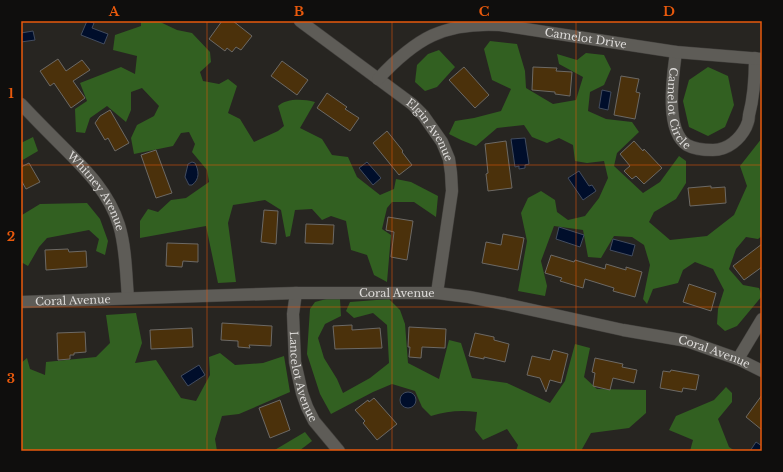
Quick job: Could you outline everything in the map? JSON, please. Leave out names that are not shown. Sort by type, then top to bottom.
[{"type":"street","name":"Elgin Avenue","points":[[300,21],[400,94],[423,115],[442,142],[450,159],[452,191],[437,293]]},
{"type":"street","name":"Camelot Drive","points":[[378,79],[395,61],[419,42],[451,28],[467,25],[500,25],[676,52],[759,58]]},
{"type":"street","name":"Camelot Circle","points":[[676,52],[672,83],[673,120],[679,135],[686,144],[701,149],[719,150],[735,142],[747,126],[759,58]]},
{"type":"street","name":"Whitney Avenue","points":[[21,104],[87,171],[107,197],[120,227],[125,257],[128,298]]},
{"type":"street","name":"Coral Avenue","points":[[21,302],[296,293],[437,293],[469,297],[623,330],[687,341],[738,359],[762,371]]},
{"type":"street","name":"Lancelot Avenue","points":[[296,293],[293,314],[295,362],[302,392],[314,421],[339,451]]},
{"type":"street","points":[[738,359],[762,319]]},
{"type":"green space","points":[[141,21],[158,21],[177,30],[192,33],[210,52],[211,62],[200,72],[203,81],[219,84],[228,79],[237,86],[228,113],[240,119],[254,142],[278,131],[284,126],[278,106],[282,103],[290,100],[315,102],[300,128],[322,139],[332,155],[348,157],[357,177],[380,195],[394,189],[396,179],[411,182],[438,196],[436,217],[414,202],[392,202],[387,208],[382,229],[391,235],[387,282],[374,275],[367,255],[351,250],[346,221],[331,216],[322,220],[312,209],[295,210],[290,236],[286,237],[281,210],[265,200],[233,205],[228,223],[236,282],[218,283],[206,226],[140,238],[140,221],[148,209],[158,212],[171,200],[186,198],[209,182],[207,170],[192,152],[195,144],[189,132],[181,133],[173,146],[134,154],[131,138],[137,125],[154,116],[159,106],[142,88],[131,92],[131,110],[126,122],[107,106],[90,118],[85,133],[76,132],[75,109],[87,101],[80,83],[121,67],[135,74],[137,56],[113,50],[115,35],[141,26]]},
{"type":"green space","points":[[490,41],[517,44],[525,71],[526,88],[553,104],[576,100],[583,77],[559,64],[557,54],[577,60],[586,53],[604,55],[611,69],[604,85],[590,92],[588,111],[606,119],[632,122],[639,132],[617,153],[614,166],[643,193],[660,182],[679,156],[686,161],[686,183],[676,199],[654,212],[649,222],[670,240],[707,236],[734,215],[747,186],[740,166],[762,138],[762,236],[758,239],[746,237],[736,249],[729,269],[743,285],[759,288],[762,296],[737,326],[725,331],[717,324],[718,309],[724,290],[713,269],[695,262],[683,270],[678,283],[653,289],[647,304],[643,299],[650,265],[644,245],[632,237],[614,236],[601,258],[588,257],[583,230],[554,226],[541,261],[547,286],[545,296],[518,291],[527,241],[521,213],[528,198],[541,191],[555,200],[557,212],[568,220],[585,216],[599,198],[608,178],[604,161],[587,163],[575,161],[573,145],[559,138],[547,143],[532,137],[524,125],[497,128],[476,146],[449,134],[455,121],[501,111],[511,89],[492,80],[484,49]]},
{"type":"green space","points":[[439,50],[455,67],[437,87],[425,91],[415,82],[417,65],[428,54]]},
{"type":"green space","points":[[708,67],[728,76],[734,105],[725,127],[708,136],[689,127],[683,101],[689,80]]},
{"type":"green space","points":[[33,137],[38,151],[21,161],[21,143]]},
{"type":"green space","points":[[87,203],[100,219],[108,241],[105,255],[96,251],[99,239],[89,230],[47,238],[39,247],[28,266],[21,262],[21,215],[40,204]]},
{"type":"green space","points":[[330,298],[340,299],[341,316],[325,324],[318,338],[324,358],[337,379],[343,393],[370,378],[389,363],[387,325],[373,313],[354,318],[346,311],[350,302],[389,299],[400,310],[405,324],[408,363],[439,379],[449,340],[461,343],[472,378],[507,383],[550,403],[565,381],[575,344],[590,348],[584,377],[597,389],[646,390],[646,413],[629,428],[591,433],[581,451],[516,451],[518,445],[507,429],[483,440],[475,430],[477,412],[454,411],[431,416],[422,407],[415,391],[392,384],[373,392],[331,414],[320,394],[307,354],[310,309],[315,302]]},
{"type":"green space","points":[[136,313],[142,343],[135,363],[156,360],[181,398],[196,401],[210,375],[209,357],[220,353],[235,365],[263,363],[284,356],[290,392],[239,414],[222,416],[215,439],[217,451],[21,451],[21,363],[27,358],[30,369],[45,375],[46,362],[96,357],[110,343],[106,315]]},
{"type":"green space","points":[[726,387],[732,393],[732,402],[718,419],[729,447],[735,451],[690,451],[693,440],[669,430],[676,416],[714,400]]},
{"type":"green space","points":[[305,432],[312,441],[299,451],[273,451]]},
{"type":"water","points":[[87,21],[94,23],[92,28],[108,34],[104,44],[81,35]]},
{"type":"water","points":[[33,31],[35,40],[21,42],[21,33]]},
{"type":"water","points":[[602,90],[611,92],[608,110],[599,108]]},
{"type":"water","points":[[525,138],[529,164],[525,165],[525,168],[519,169],[519,166],[515,167],[511,139]]},
{"type":"water","points":[[192,162],[195,163],[198,178],[195,183],[189,185],[185,177],[188,164]]},
{"type":"water","points":[[367,162],[381,178],[373,185],[359,168]]},
{"type":"water","points":[[579,171],[589,186],[592,185],[596,191],[583,200],[568,178]]},
{"type":"water","points":[[559,227],[584,235],[580,247],[556,239]]},
{"type":"water","points":[[613,239],[635,245],[632,256],[610,250]]},
{"type":"water","points":[[199,365],[205,375],[188,386],[181,376]]},
{"type":"water","points":[[408,392],[415,397],[416,400],[411,407],[408,408],[401,403],[400,400],[405,393]]},
{"type":"water","points":[[756,442],[762,446],[762,451],[750,451]]},
{"type":"building","points":[[222,21],[233,21],[252,36],[241,50],[236,47],[232,52],[227,48],[225,51],[209,39]]},
{"type":"building","points":[[58,59],[66,71],[82,60],[90,70],[73,81],[85,98],[71,108],[54,83],[50,86],[40,71]]},
{"type":"building","points":[[282,61],[308,80],[297,95],[271,76]]},
{"type":"building","points":[[464,67],[489,95],[475,108],[449,80]]},
{"type":"building","points":[[533,67],[557,68],[556,71],[572,72],[570,96],[555,94],[555,92],[532,90]]},
{"type":"building","points":[[621,76],[639,79],[636,92],[640,93],[635,119],[614,115]]},
{"type":"building","points":[[327,93],[347,107],[345,109],[359,118],[350,131],[317,108]]},
{"type":"building","points":[[110,110],[129,143],[115,151],[108,138],[105,140],[95,123],[100,116]]},
{"type":"building","points":[[387,131],[412,165],[399,175],[373,143]]},
{"type":"building","points":[[506,141],[512,188],[488,191],[485,144]]},
{"type":"building","points":[[634,141],[662,168],[644,184],[636,176],[632,179],[624,171],[630,166],[620,154]]},
{"type":"building","points":[[156,150],[172,193],[156,198],[141,155]]},
{"type":"building","points":[[29,163],[40,182],[26,189],[21,180],[21,167]]},
{"type":"building","points":[[711,186],[711,188],[725,187],[726,203],[690,206],[688,188]]},
{"type":"building","points":[[264,210],[278,211],[276,244],[261,242]]},
{"type":"building","points":[[388,217],[413,221],[407,260],[391,257],[394,232],[386,230]]},
{"type":"building","points":[[306,224],[334,225],[333,244],[305,243]]},
{"type":"building","points":[[503,234],[524,238],[518,270],[482,263],[486,242],[501,245]]},
{"type":"building","points":[[167,243],[198,244],[198,262],[183,261],[182,267],[166,266]]},
{"type":"building","points":[[762,244],[762,267],[744,280],[733,266]]},
{"type":"building","points":[[68,249],[69,252],[86,251],[87,267],[46,270],[45,250]]},
{"type":"building","points":[[551,255],[605,269],[606,264],[626,270],[626,267],[642,272],[635,297],[613,291],[614,288],[585,279],[583,288],[560,281],[562,278],[545,273]]},
{"type":"building","points":[[689,284],[716,293],[711,311],[683,302]]},
{"type":"building","points":[[222,323],[272,326],[271,346],[249,345],[250,348],[238,347],[238,341],[221,340]]},
{"type":"building","points":[[352,325],[352,330],[380,328],[382,348],[335,349],[333,326]]},
{"type":"building","points":[[409,327],[446,329],[445,348],[422,347],[421,358],[409,357]]},
{"type":"building","points":[[192,328],[193,347],[151,349],[150,330]]},
{"type":"building","points":[[85,332],[86,352],[74,353],[74,355],[70,355],[70,359],[58,360],[57,333]]},
{"type":"building","points":[[475,333],[494,337],[494,340],[509,344],[505,362],[484,357],[484,359],[469,356]]},
{"type":"building","points":[[553,350],[568,354],[561,383],[550,380],[546,392],[540,378],[527,375],[532,356],[550,360]]},
{"type":"building","points":[[595,358],[623,364],[622,367],[637,370],[634,383],[613,378],[610,390],[593,386],[595,373],[592,372]]},
{"type":"building","points":[[671,370],[699,375],[696,390],[683,388],[682,392],[660,388],[663,371],[670,372]]},
{"type":"building","points":[[762,395],[762,430],[746,417]]},
{"type":"building","points":[[374,398],[397,424],[377,440],[363,423],[365,421],[355,410],[368,400],[369,402]]},
{"type":"building","points":[[280,400],[290,430],[270,438],[259,408]]}]
